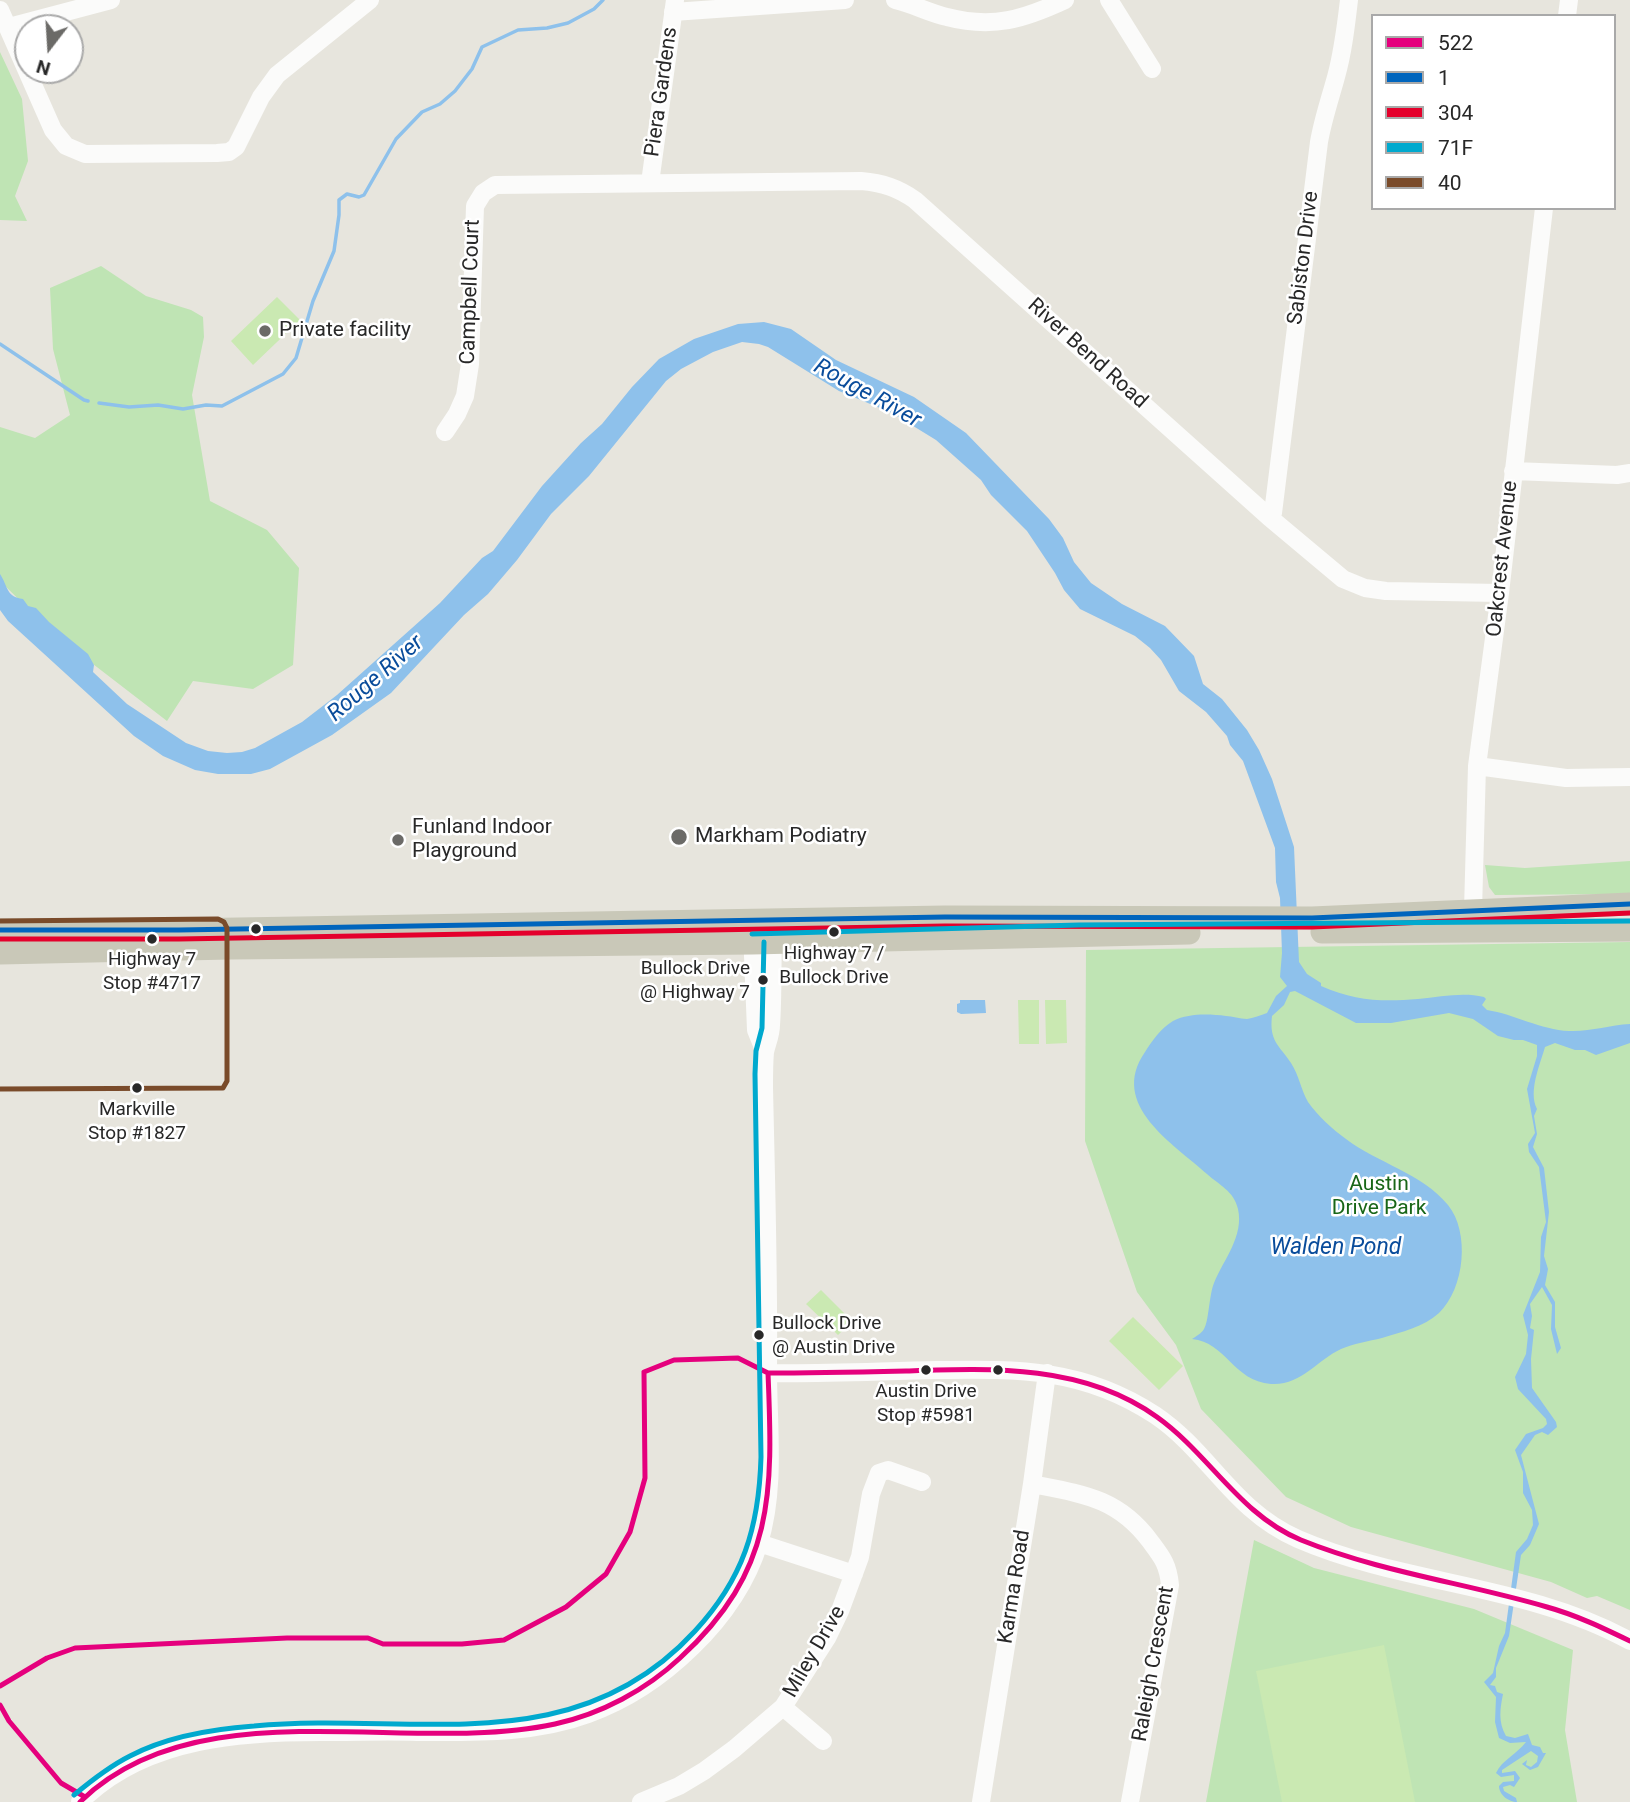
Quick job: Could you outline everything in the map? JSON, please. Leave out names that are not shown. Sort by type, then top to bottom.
[{"type":"main road","points":[[1312,925],[1473,910],[1630,904]]},
{"type":"main road","points":[[0,953],[759,935],[945,917],[1247,925],[1630,930]]},
{"type":"main road","points":[[0,930],[759,935]]},
{"type":"street","points":[[9,27],[111,0]]},
{"type":"street","points":[[0,10],[53,130],[66,146],[85,154],[99,155],[216,153],[229,152],[236,147],[261,97],[277,75],[370,0]]},
{"type":"street","points":[[674,6],[845,0]]},
{"type":"street","points":[[895,0],[944,17],[981,23],[1003,22],[1033,15],[1065,0]]},
{"type":"street","points":[[1109,0],[1152,69]]},
{"type":"street","name":"Sabiston Drive","points":[[1269,517],[1273,513],[1275,499],[1319,142],[1346,30],[1349,0]]},
{"type":"street","name":"Piera Gardens","points":[[650,183],[674,6]]},
{"type":"street","name":"River Bend Road","points":[[650,183],[861,181],[900,189],[1269,517],[1343,579],[1365,588],[1398,591],[1500,593]]},
{"type":"street","name":"Campbell Court","points":[[445,432],[465,396],[470,364],[475,206],[483,193],[495,185],[509,184],[650,183]]},
{"type":"street","name":"Oakcrest Avenue","points":[[1473,910],[1478,766],[1544,210]]},
{"type":"street","points":[[1513,471],[1617,475],[1630,473]]},
{"type":"street","points":[[1478,766],[1566,778],[1630,777]]},
{"type":"street","points":[[84,1800],[120,1772],[148,1758],[175,1747],[203,1741],[317,1731],[475,1732],[555,1724],[590,1714],[659,1676],[697,1642],[731,1598],[759,1543],[770,1469],[765,1052],[756,1030],[759,935]]},
{"type":"street","points":[[768,1373],[992,1370],[1047,1373],[1089,1382],[1130,1400],[1157,1417],[1185,1439],[1242,1503],[1267,1523],[1297,1538],[1338,1554],[1553,1609],[1588,1620],[1630,1641]]},
{"type":"street","name":"Karma Road","points":[[981,1802],[1032,1485],[1047,1373]]},
{"type":"street","name":"Miley Drive","points":[[641,1802],[679,1786],[704,1771],[783,1707],[827,1638],[854,1574],[860,1557],[871,1494],[879,1473],[888,1471],[922,1482]]},
{"type":"street","name":"Raleigh Crescent","points":[[1032,1485],[1092,1496],[1113,1505],[1136,1523],[1169,1567],[1170,1585],[1130,1802]]},
{"type":"street","points":[[759,1543],[854,1574]]},
{"type":"street","points":[[783,1707],[823,1741]]},
{"type":"green space","points":[[0,52],[22,99],[28,161],[15,196],[27,221],[0,220]]},
{"type":"green space","points":[[101,266],[146,296],[191,310],[203,317],[204,337],[192,395],[210,501],[267,530],[299,568],[293,665],[253,689],[193,681],[167,721],[54,634],[0,581],[0,427],[35,438],[70,415],[53,349],[50,288]]},
{"type":"green space","name":"Private facility","points":[[277,297],[300,320],[253,365],[231,341]]},
{"type":"green space","points":[[1630,861],[1630,894],[1495,895],[1489,887],[1485,865],[1525,868]]},
{"type":"green space","name":"Austin Drive Park","points":[[1630,942],[1630,1610],[1597,1596],[1587,1598],[1551,1582],[1351,1527],[1286,1497],[1201,1409],[1176,1345],[1137,1292],[1085,1141],[1086,950]]},
{"type":"green space","points":[[1018,1000],[1039,1000],[1039,1044],[1019,1044]]},
{"type":"green space","points":[[1045,1000],[1066,1000],[1067,1043],[1046,1044]]},
{"type":"green space","points":[[821,1290],[852,1321],[838,1335],[806,1304]]},
{"type":"green space","points":[[1133,1317],[1183,1366],[1159,1390],[1109,1341]]},
{"type":"green space","points":[[1254,1540],[1314,1568],[1474,1609],[1573,1650],[1565,1730],[1577,1802],[1206,1802]]},
{"type":"green space","points":[[1384,1645],[1415,1802],[1282,1802],[1256,1671]]},
{"type":"water","points":[[764,322],[791,329],[836,360],[914,397],[966,433],[1049,519],[1063,538],[1074,562],[1091,583],[1122,604],[1165,626],[1194,656],[1203,684],[1222,699],[1247,730],[1272,779],[1294,847],[1299,962],[1307,974],[1321,983],[1321,986],[1345,995],[1380,1000],[1460,995],[1484,997],[1486,999],[1482,1005],[1487,1010],[1559,1030],[1584,1030],[1630,1024],[1630,1043],[1596,1055],[1555,1043],[1545,1047],[1534,1086],[1537,1134],[1533,1147],[1544,1168],[1549,1212],[1544,1256],[1548,1269],[1545,1285],[1555,1302],[1555,1327],[1561,1348],[1557,1354],[1551,1329],[1552,1305],[1542,1287],[1530,1304],[1530,1328],[1534,1330],[1532,1388],[1557,1427],[1548,1435],[1542,1432],[1535,1435],[1521,1455],[1539,1524],[1530,1545],[1521,1555],[1509,1636],[1496,1668],[1496,1677],[1490,1685],[1503,1694],[1500,1715],[1506,1736],[1515,1738],[1528,1734],[1532,1745],[1540,1747],[1543,1753],[1546,1753],[1538,1767],[1530,1770],[1522,1764],[1527,1760],[1526,1765],[1531,1767],[1537,1762],[1538,1756],[1531,1751],[1502,1770],[1502,1773],[1515,1771],[1520,1778],[1514,1787],[1503,1787],[1517,1802],[1505,1797],[1499,1786],[1503,1782],[1514,1781],[1514,1775],[1501,1777],[1496,1773],[1526,1742],[1510,1743],[1499,1738],[1495,1722],[1496,1697],[1484,1682],[1493,1673],[1505,1633],[1516,1552],[1527,1539],[1533,1525],[1532,1510],[1523,1493],[1523,1472],[1515,1450],[1526,1434],[1547,1424],[1546,1419],[1518,1389],[1515,1377],[1526,1354],[1528,1335],[1523,1315],[1540,1272],[1541,1237],[1546,1222],[1539,1167],[1529,1152],[1528,1144],[1535,1133],[1527,1089],[1537,1056],[1537,1045],[1498,1036],[1473,1019],[1449,1013],[1391,1023],[1356,1023],[1295,991],[1290,992],[1284,1005],[1272,1016],[1272,1031],[1276,1042],[1294,1068],[1308,1102],[1346,1139],[1426,1185],[1448,1205],[1460,1230],[1462,1260],[1459,1275],[1448,1302],[1426,1322],[1341,1349],[1300,1377],[1282,1384],[1271,1384],[1247,1376],[1213,1347],[1192,1339],[1202,1332],[1206,1325],[1214,1283],[1236,1238],[1238,1209],[1230,1193],[1178,1150],[1150,1122],[1134,1089],[1136,1071],[1154,1039],[1173,1021],[1199,1015],[1247,1019],[1254,1017],[1267,1013],[1276,996],[1287,986],[1280,977],[1280,898],[1276,882],[1275,848],[1243,761],[1230,745],[1227,736],[1206,712],[1179,691],[1161,660],[1150,648],[1135,636],[1080,609],[1064,590],[1027,531],[991,495],[981,480],[936,440],[892,413],[839,391],[768,347],[742,342],[713,352],[681,369],[666,381],[589,476],[551,514],[488,594],[464,615],[391,693],[332,735],[270,769],[251,774],[218,774],[195,770],[163,756],[134,736],[8,621],[0,610],[0,574],[13,596],[36,608],[88,654],[94,665],[93,672],[127,704],[186,743],[208,751],[227,753],[255,748],[302,722],[337,695],[440,603],[482,558],[493,551],[542,486],[602,424],[659,359],[694,339],[738,324]]},
{"type":"water","points":[[960,1000],[985,1000],[986,1013],[957,1012]]},
{"type":"waterway","points":[[99,403],[129,407],[158,405],[183,409],[206,405],[222,406],[283,374],[296,358],[313,301],[334,251],[339,200],[347,194],[359,197],[364,195],[396,139],[422,112],[440,104],[455,91],[472,69],[482,47],[518,30],[568,23],[594,9],[603,0]]},
{"type":"waterway","points":[[0,344],[88,401]]},
{"type":"transit line","name":"1","points":[[0,930],[179,930],[945,917],[1312,918],[1630,904]]},
{"type":"transit line","name":"304","points":[[0,939],[179,939],[945,926],[1312,927],[1630,913]]},
{"type":"transit line","name":"40","points":[[0,921],[218,919],[224,922],[227,928],[227,1081],[223,1088],[0,1089]]},
{"type":"transit line","name":"71F","points":[[752,934],[1079,925],[1630,921]]},
{"type":"transit line","name":"71F","points":[[74,1795],[115,1764],[145,1749],[175,1739],[222,1729],[313,1723],[488,1723],[544,1716],[597,1700],[648,1673],[712,1612],[745,1551],[752,1530],[760,1483],[755,1074],[756,1051],[762,1028],[764,942]]},
{"type":"transit line","name":"522","points":[[644,1372],[674,1360],[738,1358],[768,1373],[971,1369],[1068,1378],[1129,1400],[1157,1417],[1193,1448],[1242,1500],[1279,1529],[1301,1540],[1361,1561],[1558,1610],[1630,1641]]},
{"type":"transit line","name":"522","points":[[0,1686],[47,1658],[75,1648],[287,1638],[368,1638],[383,1644],[462,1644],[504,1640],[566,1607],[606,1574],[630,1532],[645,1478],[644,1372]]},
{"type":"transit line","name":"522","points":[[80,1802],[128,1767],[183,1745],[244,1735],[307,1731],[498,1732],[572,1720],[606,1707],[638,1690],[667,1670],[711,1626],[735,1594],[751,1561],[761,1528],[767,1493],[770,1456],[768,1373]]},
{"type":"transit line","name":"522","points":[[0,1705],[9,1721],[61,1783],[85,1797]]},
{"type":"place","name":"Private facility","points":[[265,331]]},
{"type":"place","name":"Markham Podiatry","points":[[679,837]]},
{"type":"place","name":"Funland Indoor Playground","points":[[398,840]]},
{"type":"place","name":"Highway 7 / Bullock Drive","points":[[834,932]]},
{"type":"place","name":"Highway 7 Stop #4717","points":[[152,939]]},
{"type":"place","name":"Bullock Drive @ Highway 7","points":[[763,980]]},
{"type":"place","name":"Markville Stop #1827","points":[[137,1088]]},
{"type":"place","name":"Bullock Drive @ Austin Drive","points":[[759,1335]]},
{"type":"place","name":"Austin Drive Stop #5981","points":[[926,1370]]},
{"type":"water label","name":"Rouge River","points":[[867,394]]},
{"type":"water label","name":"Rouge River","points":[[376,679]]},
{"type":"water label","name":"Walden Pond","points":[[1336,1248]]}]
